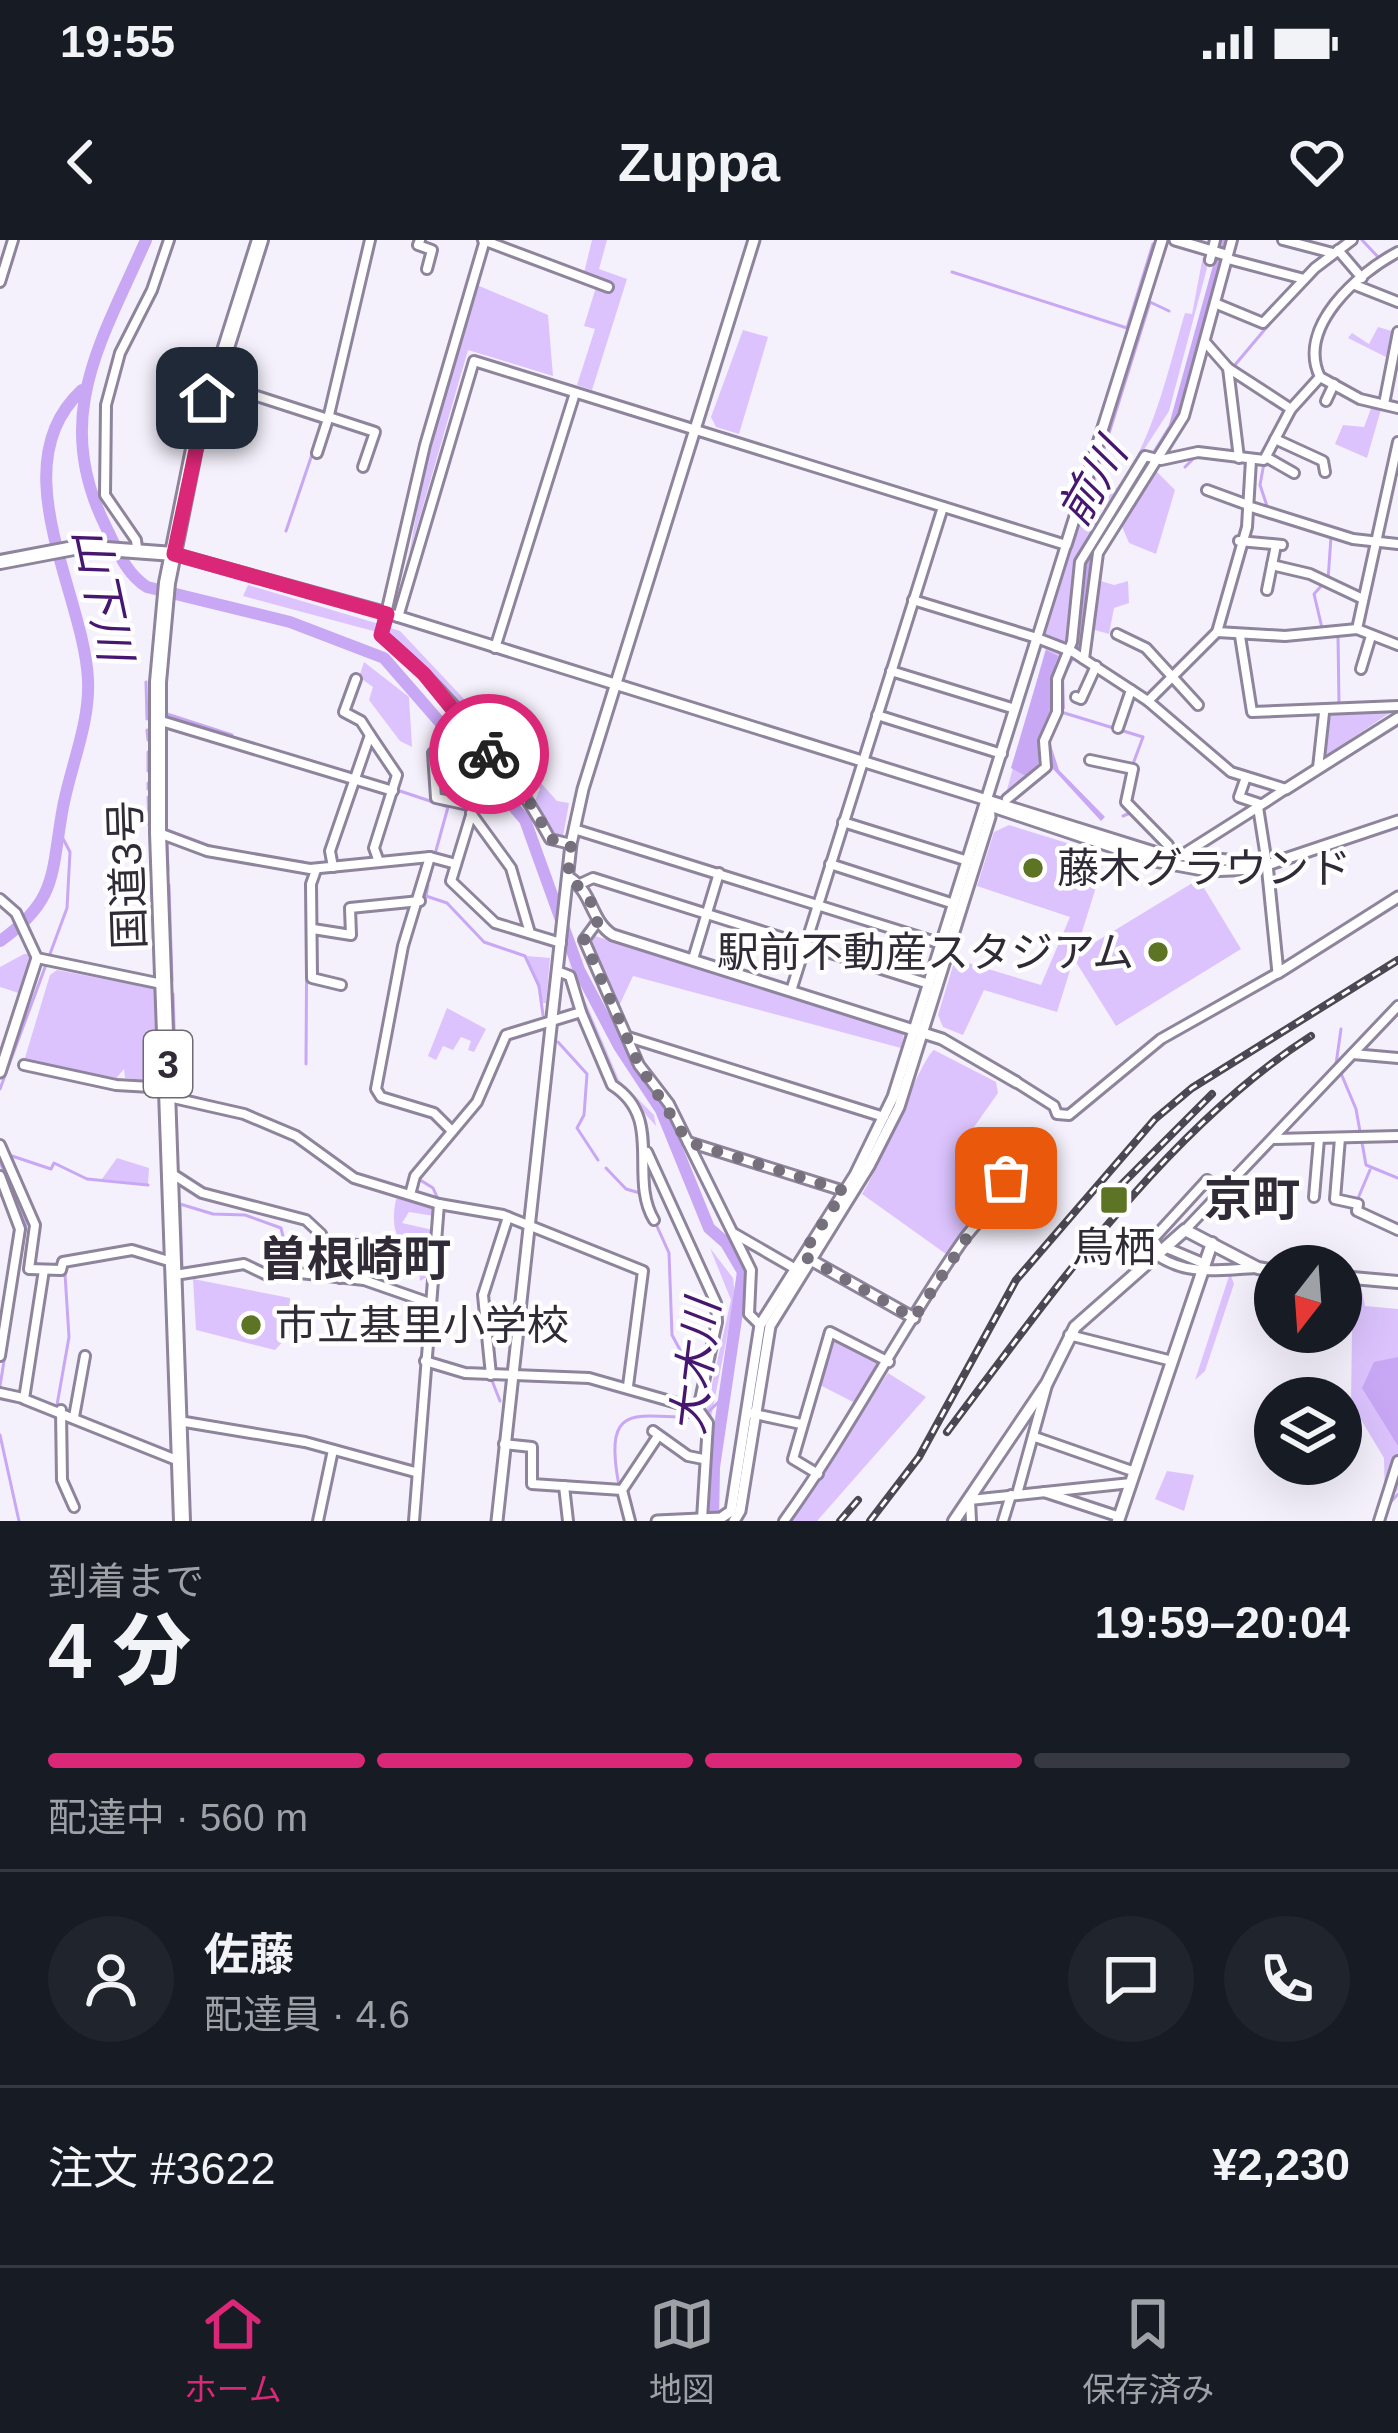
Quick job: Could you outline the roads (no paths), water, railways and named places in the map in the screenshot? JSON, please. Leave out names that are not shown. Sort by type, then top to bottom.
[{"type":"highway","name":"国道3号","points":[[182,1521],[157,720],[167,583],[207,398],[260,240]]},
{"type":"main road","points":[[0,562],[79,547],[130,547],[174,554]]},
{"type":"main road","points":[[954,1521],[1047,1383],[1070,1336],[1184,1231],[1254,1266]]},
{"type":"main road","points":[[1119,1519],[1212,1243]]},
{"type":"main road","points":[[1362,1278],[1398,1279]]},
{"type":"street","points":[[0,282],[13,240]]},
{"type":"street","points":[[130,547],[136,540],[105,495],[106,405],[120,352],[152,290],[169,240]]},
{"type":"street","points":[[316,453],[370,240]]},
{"type":"street","points":[[420,240],[418,245],[432,250],[427,268]]},
{"type":"street","points":[[393,615],[425,446],[484,240],[608,287]]},
{"type":"street","points":[[497,1521],[574,829],[614,684],[754,240]]},
{"type":"street","points":[[749,1413],[770,1326],[884,1117],[919,1031],[929,984],[1162,240]]},
{"type":"street","points":[[1175,240],[1304,279]]},
{"type":"street","points":[[1007,799],[1046,767],[1044,741],[1057,712],[1057,679],[1076,654],[1098,553],[1184,416],[1216,303],[1220,254],[1232,240]]},
{"type":"street","points":[[1282,240],[1336,252],[1358,282],[1398,302]]},
{"type":"street","points":[[1216,303],[1263,323],[1304,279],[1352,240]]},
{"type":"street","points":[[1398,252],[1358,282],[1324,320],[1313,358],[1319,377],[1398,408]]},
{"type":"street","points":[[1384,404],[1398,332]]},
{"type":"street","points":[[1206,343],[1228,368],[1254,380],[1292,409]]},
{"type":"street","points":[[571,844],[550,839],[424,674],[381,635],[393,615],[474,361],[1066,545]]},
{"type":"street","points":[[1228,368],[1239,458]]},
{"type":"street","points":[[1266,457],[1292,409],[1319,377]]},
{"type":"street","points":[[1326,401],[1334,384]]},
{"type":"street","points":[[207,398],[223,397],[235,389],[375,432],[363,467]]},
{"type":"street","points":[[495,648],[575,393]]},
{"type":"street","points":[[1276,440],[1323,461],[1325,472]]},
{"type":"street","points":[[1357,629],[1398,442]]},
{"type":"street","points":[[1076,654],[1084,551],[1155,459],[1198,452],[1251,460],[1266,457],[1294,473]]},
{"type":"street","points":[[1148,701],[1217,632],[1248,506],[1251,460]]},
{"type":"street","points":[[1207,490],[1248,506],[1398,544]]},
{"type":"street","points":[[791,991],[943,507]]},
{"type":"street","points":[[1239,541],[1279,545],[1267,590]]},
{"type":"street","points":[[174,554],[393,615],[988,803],[1172,856],[1267,864]]},
{"type":"street","points":[[1272,565],[1310,574],[1363,599]]},
{"type":"street","points":[[913,600],[1076,654],[1148,701],[1226,769],[1286,789]]},
{"type":"street","points":[[1217,632],[1357,629],[1398,645]]},
{"type":"street","points":[[1117,634],[1146,648],[1198,705]]},
{"type":"street","points":[[1240,635],[1252,712],[1324,713],[1398,706]]},
{"type":"street","points":[[1361,669],[1371,636]]},
{"type":"street","points":[[1076,698],[1082,699],[1096,666]]},
{"type":"street","points":[[891,671],[1017,709]]},
{"type":"street","points":[[356,679],[344,712],[361,721],[396,772],[374,848],[379,862]]},
{"type":"street","points":[[1118,728],[1131,690]]},
{"type":"street","points":[[1318,768],[1324,713]]},
{"type":"street","points":[[877,715],[1003,754]]},
{"type":"street","points":[[1172,856],[1398,718]]},
{"type":"street","points":[[157,720],[170,719],[392,791]]},
{"type":"street","points":[[333,867],[330,850],[370,735]]},
{"type":"street","points":[[433,753],[436,798],[472,810],[511,868],[530,933]]},
{"type":"street","points":[[1090,760],[1133,770],[1126,802],[1168,845],[1172,856]]},
{"type":"street","points":[[505,775],[472,810],[451,881],[495,923],[561,943]]},
{"type":"street","points":[[1246,777],[1239,797],[1260,806]]},
{"type":"street","points":[[988,803],[1002,814],[1186,869],[1234,870],[1267,864],[1398,821]]},
{"type":"street","points":[[657,1521],[735,1518],[760,1325],[884,1139],[990,817],[988,803]]},
{"type":"street","points":[[1260,806],[1278,974]]},
{"type":"street","points":[[843,823],[968,861]]},
{"type":"street","points":[[574,829],[942,944]]},
{"type":"street","points":[[158,832],[207,850],[317,868],[430,857],[456,863]]},
{"type":"street","points":[[430,857],[406,935],[376,1089],[381,1097],[441,1117],[452,1131]]},
{"type":"street","points":[[830,864],[955,904]]},
{"type":"street","points":[[317,868],[311,884],[312,979],[341,985]]},
{"type":"street","points":[[693,959],[719,873]]},
{"type":"street","points":[[568,877],[580,884],[598,921],[613,935],[919,1031],[968,1052],[1054,1106],[1057,1114],[1069,1115],[1161,1039],[1278,974],[1398,897]]},
{"type":"street","points":[[580,884],[593,878],[929,984]]},
{"type":"street","points":[[0,899],[16,913],[37,958],[0,1072]]},
{"type":"street","points":[[312,928],[351,935],[350,908],[420,901]]},
{"type":"street","points":[[598,921],[584,940],[627,1036],[688,1142],[752,1270],[750,1320],[760,1325]]},
{"type":"street","points":[[37,958],[164,984]]},
{"type":"street","points":[[557,971],[570,976],[612,1084],[622,1091],[643,1125],[646,1198],[654,1220]]},
{"type":"street","points":[[1184,1231],[1398,1007]]},
{"type":"street","points":[[411,1191],[415,1176],[483,1090],[506,1035],[581,1012]]},
{"type":"street","points":[[627,1036],[884,1117]]},
{"type":"street","points":[[1352,1054],[1398,1058]]},
{"type":"street","points":[[24,1065],[169,1092],[244,1114],[296,1136],[354,1178],[411,1191],[439,1204],[508,1217],[643,1271],[628,1386]]},
{"type":"street","points":[[1273,1139],[1398,1136]]},
{"type":"street","points":[[1314,1197],[1319,1138]]},
{"type":"street","points":[[1340,1138],[1335,1199],[1356,1203],[1358,1211],[1398,1229]]},
{"type":"street","points":[[688,1142],[844,1191]]},
{"type":"street","points":[[1,1145],[35,1225],[29,1269],[44,1270],[132,1250],[174,1269],[244,1264],[271,1277],[300,1273],[364,1280],[430,1303]]},
{"type":"street","points":[[647,1152],[716,1303],[717,1322],[698,1409]]},
{"type":"street","points":[[784,1521],[1004,1186],[1005,1170]]},
{"type":"street","points":[[171,1173],[202,1193],[306,1220],[324,1241],[340,1278]]},
{"type":"street","points":[[0,1176],[20,1229],[0,1356]]},
{"type":"street","points":[[1222,1191],[1207,1180],[1153,1239],[1162,1252],[1203,1269],[1254,1268]]},
{"type":"street","points":[[414,1521],[439,1204]]},
{"type":"street","points":[[491,1375],[483,1295],[508,1217]]},
{"type":"street","points":[[734,1233],[794,1268]]},
{"type":"street","points":[[324,1241],[365,1246],[364,1280]]},
{"type":"street","points":[[806,1258],[914,1318]]},
{"type":"street","points":[[24,1399],[44,1270]]},
{"type":"street","points":[[818,1474],[793,1459],[830,1332],[889,1362]]},
{"type":"street","points":[[1070,1336],[1172,1361]]},
{"type":"street","points":[[74,1417],[85,1356]]},
{"type":"street","points":[[425,1361],[491,1375],[628,1386],[698,1409],[708,1424],[702,1520]]},
{"type":"street","points":[[1003,1521],[1034,1437],[1047,1383]]},
{"type":"street","points":[[0,1393],[61,1411],[181,1462]]},
{"type":"street","points":[[61,1411],[62,1480],[74,1507]]},
{"type":"street","points":[[749,1413],[801,1424]]},
{"type":"street","points":[[179,1421],[333,1450],[416,1472]]},
{"type":"street","points":[[630,1521],[622,1490],[656,1433],[703,1459]]},
{"type":"street","points":[[1034,1437],[1133,1477]]},
{"type":"street","points":[[504,1444],[532,1447],[532,1484],[622,1490]]},
{"type":"street","points":[[318,1521],[333,1450]]},
{"type":"street","points":[[1379,1521],[1398,1461]]},
{"type":"street","points":[[971,1521],[970,1500],[1133,1477]]},
{"type":"street","points":[[564,1486],[568,1521]]},
{"type":"street","points":[[1044,1492],[1119,1519]]},
{"type":"waterway","name":"大木川","points":[[146,240],[99,347],[83,415],[90,487],[106,527],[127,568],[147,587],[290,622],[384,658],[525,820],[579,970],[619,1046],[661,1110],[709,1228],[726,1243],[743,1272],[714,1467],[713,1521]]},
{"type":"waterway","points":[[1362,240],[1379,258]]},
{"type":"waterway","points":[[952,272],[1127,328],[1153,244]]},
{"type":"waterway","points":[[1231,264],[1282,277]]},
{"type":"waterway","points":[[340,354],[353,300]]},
{"type":"waterway","name":"前川","points":[[1091,491],[1150,302],[1169,311]]},
{"type":"waterway","points":[[1234,366],[1282,309]]},
{"type":"waterway","name":"山下川","points":[[0,941],[33,912],[49,883],[86,712],[83,646],[47,492],[48,455],[59,420],[82,390]]},
{"type":"waterway","points":[[286,531],[322,425]]},
{"type":"waterway","points":[[1185,467],[1196,456]]},
{"type":"waterway","points":[[1264,463],[1260,485],[1267,506]]},
{"type":"waterway","points":[[1328,580],[1331,537]]},
{"type":"waterway","points":[[1322,628],[1314,594],[1323,584]]},
{"type":"waterway","points":[[1338,636],[1339,704]]},
{"type":"waterway","points":[[146,682],[147,719]]},
{"type":"waterway","points":[[1061,712],[1143,737],[1133,764]]},
{"type":"waterway","points":[[167,714],[232,735]]},
{"type":"waterway","points":[[147,730],[148,740]]},
{"type":"waterway","points":[[148,752],[148,771]]},
{"type":"waterway","points":[[308,760],[351,774]]},
{"type":"waterway","points":[[148,783],[148,789]]},
{"type":"waterway","points":[[397,790],[448,807],[435,854]]},
{"type":"waterway","points":[[148,797],[149,825]]},
{"type":"waterway","points":[[1123,816],[1130,813],[1161,845]]},
{"type":"waterway","points":[[167,830],[218,849]]},
{"type":"waterway","points":[[0,1089],[67,908],[70,852],[60,833]]},
{"type":"waterway","points":[[167,841],[168,870]]},
{"type":"waterway","points":[[257,856],[303,862]]},
{"type":"waterway","points":[[429,881],[433,862]]},
{"type":"waterway","points":[[169,885],[172,980]]},
{"type":"waterway","points":[[428,885],[426,896],[447,903],[484,942],[525,956],[539,986],[543,1015]]},
{"type":"waterway","points":[[306,1064],[307,904]]},
{"type":"waterway","points":[[173,994],[176,1086],[183,1094],[246,1111]]},
{"type":"waterway","points":[[1336,1064],[1341,1029]]},
{"type":"waterway","points":[[558,1042],[587,1074],[584,1115],[577,1128],[598,1160]]},
{"type":"waterway","points":[[1340,1071],[1356,1109],[1366,1165],[1398,1178]]},
{"type":"waterway","points":[[12,1156],[51,1169],[54,1163],[87,1179],[148,1185]]},
{"type":"waterway","points":[[0,1162],[26,1224],[0,1386]]},
{"type":"waterway","points":[[606,1168],[626,1189],[640,1193]]},
{"type":"waterway","points":[[1356,1203],[1370,1170]]},
{"type":"waterway","points":[[417,1178],[433,1188],[438,1199]]},
{"type":"waterway","points":[[182,1266],[180,1204],[213,1214],[245,1215],[281,1228],[291,1270]]},
{"type":"waterway","points":[[656,1224],[669,1253],[672,1335],[686,1361],[681,1399]]},
{"type":"waterway","points":[[57,1405],[69,1337],[65,1274]]},
{"type":"waterway","points":[[491,1378],[500,1401]]},
{"type":"waterway","points":[[709,1411],[723,1398]]},
{"type":"waterway","points":[[619,1486],[615,1458],[620,1426],[641,1416],[701,1418]]},
{"type":"waterway","points":[[0,1435],[19,1521]]},
{"type":"waterway","points":[[1388,1505],[1398,1494]]},
{"type":"railway","points":[[870,1521],[919,1457],[1016,1280],[1155,1119],[1192,1088],[1398,960]]},
{"type":"railway","points":[[947,1432],[1069,1272],[1159,1166],[1258,1074],[1311,1036]]},
{"type":"railway","points":[[1110,1196],[1212,1094]]},
{"type":"railway","points":[[840,1521],[858,1500]]},
{"type":"place","name":"藤木グラウンド","points":[[1033,868]]},
{"type":"place","name":"駅前不動産スタジアム","points":[[1158,952]]},
{"type":"place","name":"鳥栖","points":[[1114,1200]]},
{"type":"place","name":"市立基里小学校","points":[[251,1325]]},
{"type":"district","name":"京町","points":[[1252,1199]]},
{"type":"district","name":"曽根崎町","points":[[355,1259]]}]
